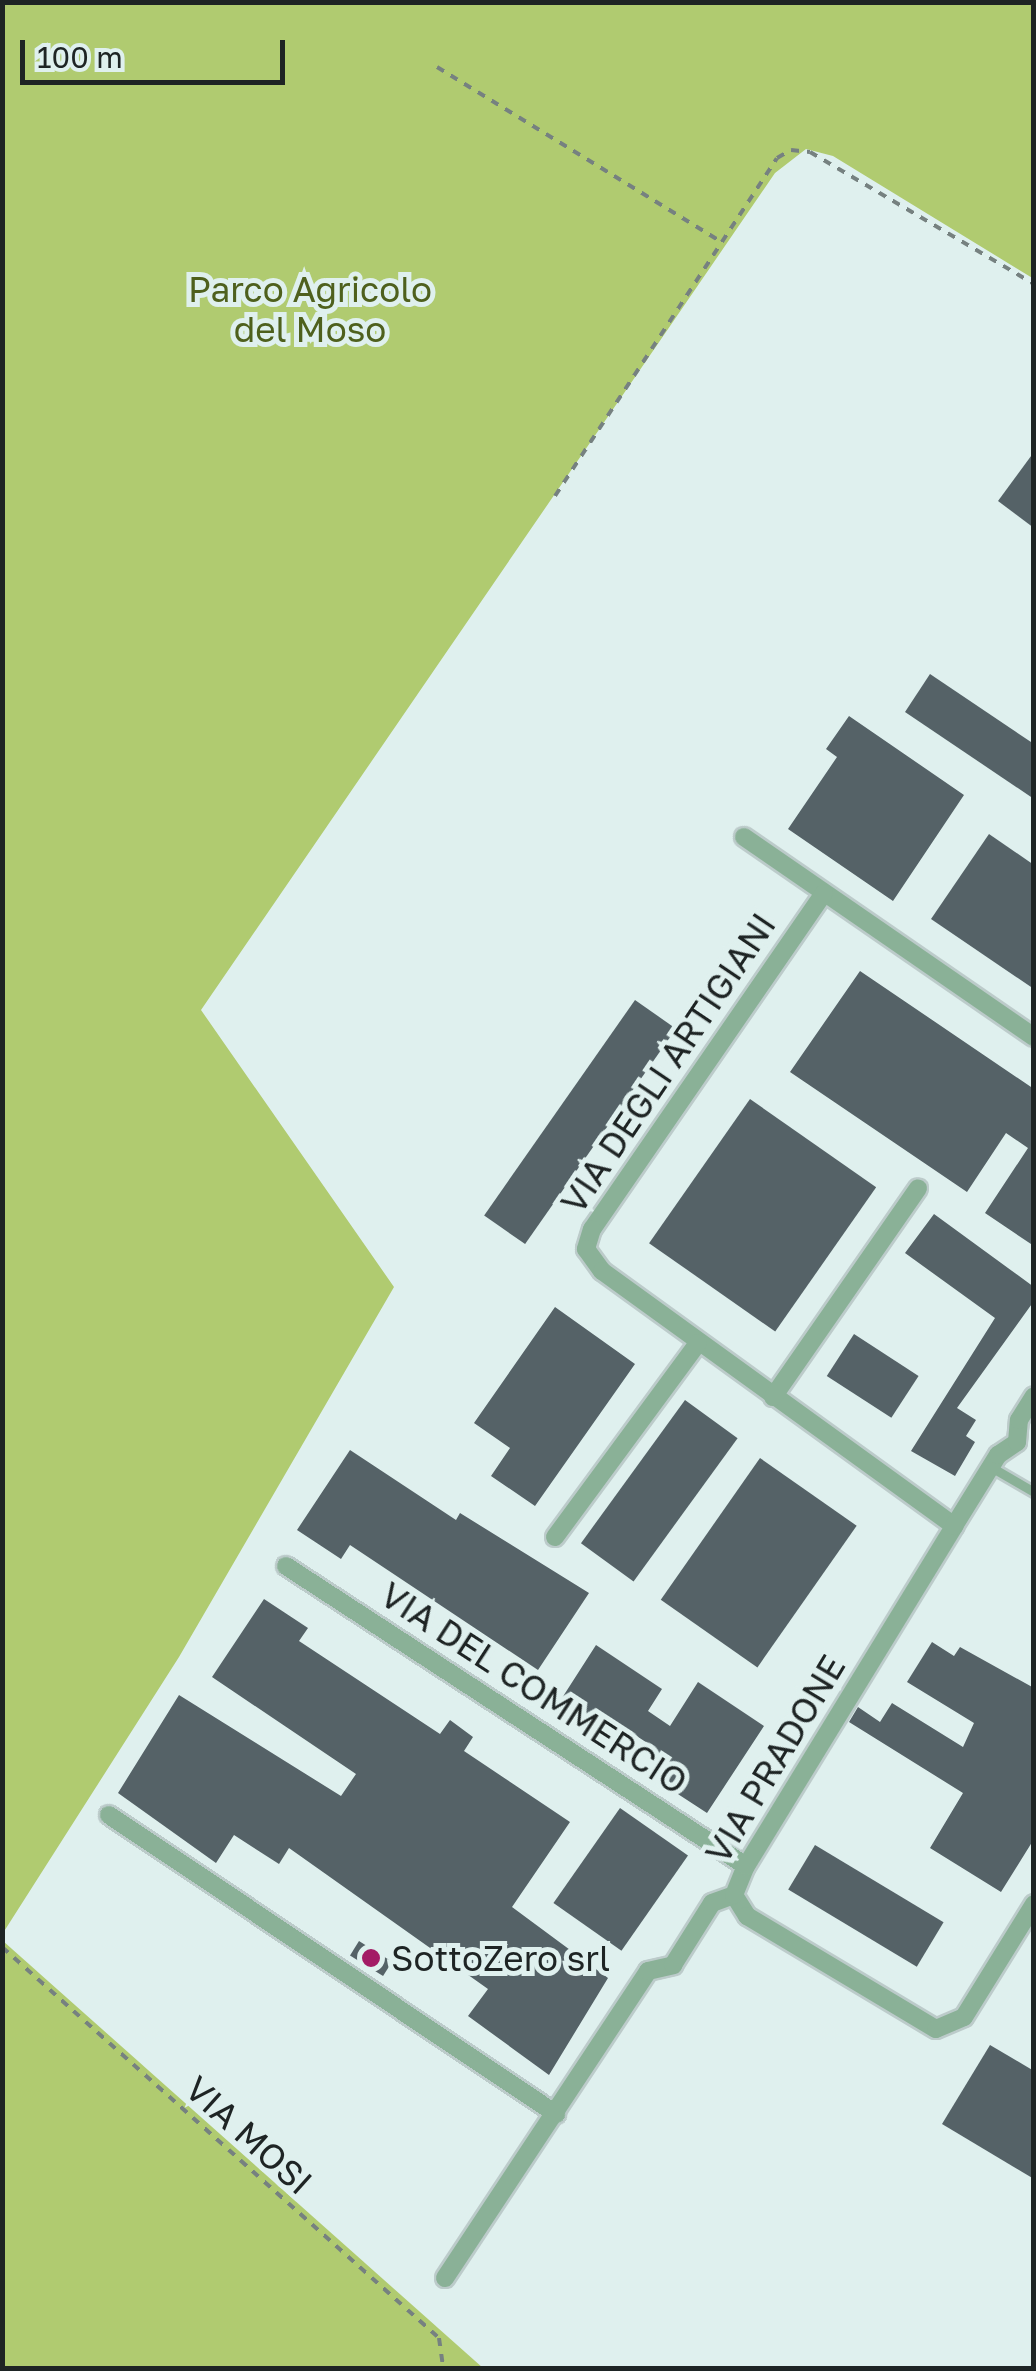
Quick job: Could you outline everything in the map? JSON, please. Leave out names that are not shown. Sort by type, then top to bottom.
[{"type":"street","points":[[744,837],[1034,1037]]},
{"type":"street","name":"VIA DEGLI ARTIGIANI","points":[[824,893],[587,1237],[586,1250],[602,1271],[954,1526]]},
{"type":"street","points":[[773,1397],[918,1188]]},
{"type":"street","points":[[555,1537],[698,1343]]},
{"type":"street","name":"VIA PRADONE","points":[[445,2278],[648,1971],[673,1965],[712,1903],[734,1895],[746,1866],[991,1467],[1025,1444],[1019,1420],[1034,1396]]},
{"type":"street","name":"VIA DEL COMMERCIO","points":[[286,1566],[746,1866]]},
{"type":"street","points":[[109,1815],[556,2114]]},
{"type":"street","points":[[734,1895],[746,1916],[927,2028],[945,2028],[964,2017],[1034,1904]]},
{"type":"lane","points":[[991,1467],[1034,1492]]},
{"type":"path","points":[[438,68],[722,242]]},
{"type":"path","points":[[554,496],[776,158],[791,150],[810,152],[1034,284]]},
{"type":"path","name":"VIA MOSI","points":[[2,1947],[439,2338],[443,2368]]},
{"type":"green space","name":"Parco Agricolo del Moso","points":[[3,2],[1033,3],[1034,279],[833,156],[806,149],[775,173],[201,1010],[394,1287],[179,1657],[3,1933]]},
{"type":"green space","points":[[3,1941],[483,2368],[3,2368]]},
{"type":"building","points":[[1034,452],[1034,528],[998,501]]},
{"type":"building","points":[[930,674],[1034,744],[1034,799],[905,712]]},
{"type":"building","points":[[849,716],[964,795],[893,901],[788,829],[837,757],[826,749]]},
{"type":"building","points":[[989,834],[1034,865],[1034,989],[931,919]]},
{"type":"building","points":[[860,971],[1034,1089],[1034,1246],[985,1213],[1028,1148],[1006,1133],[967,1192],[790,1072]]},
{"type":"building","points":[[635,1000],[676,1029],[525,1244],[484,1215]]},
{"type":"building","points":[[750,1099],[876,1187],[775,1332],[649,1243]]},
{"type":"building","points":[[934,1214],[1034,1287],[1034,1301],[957,1408],[976,1420],[966,1436],[975,1442],[955,1476],[911,1451],[995,1318],[905,1253]]},
{"type":"building","points":[[555,1307],[635,1364],[535,1506],[491,1476],[510,1448],[474,1423]]},
{"type":"building","points":[[854,1334],[919,1376],[891,1418],[827,1376]]},
{"type":"building","points":[[685,1400],[738,1438],[634,1581],[581,1543]]},
{"type":"building","points":[[350,1450],[456,1520],[460,1513],[589,1593],[538,1670],[350,1545],[341,1559],[297,1530]]},
{"type":"building","points":[[760,1458],[857,1526],[757,1667],[661,1600]]},
{"type":"building","points":[[264,1599],[308,1628],[299,1641],[440,1734],[450,1720],[473,1737],[464,1751],[570,1822],[512,1907],[608,1978],[549,2075],[468,2016],[488,1989],[289,1848],[279,1864],[234,1835],[216,1863],[118,1793],[179,1695],[341,1796],[356,1774],[212,1677]]},
{"type":"building","points":[[932,1642],[954,1656],[960,1647],[1034,1688],[1034,1839],[1001,1892],[930,1848],[963,1793],[849,1722],[858,1707],[880,1722],[892,1703],[963,1747],[974,1723],[907,1682]]},
{"type":"building","points":[[596,1645],[662,1689],[648,1711],[670,1726],[698,1682],[764,1726],[707,1813],[641,1770],[655,1748],[632,1733],[618,1755],[553,1712]]},
{"type":"building","points":[[620,1808],[688,1856],[621,1951],[553,1903]]},
{"type":"building","points":[[815,1845],[944,1922],[917,1967],[788,1890]]},
{"type":"building","name":"SottoZero srl","points":[[359,1941],[392,1962],[383,1976],[350,1955]]},
{"type":"building","points":[[990,2045],[1034,2071],[1034,2179],[942,2124]]},
{"type":"place","name":"SottoZero srl","points":[[371,1958]]}]
